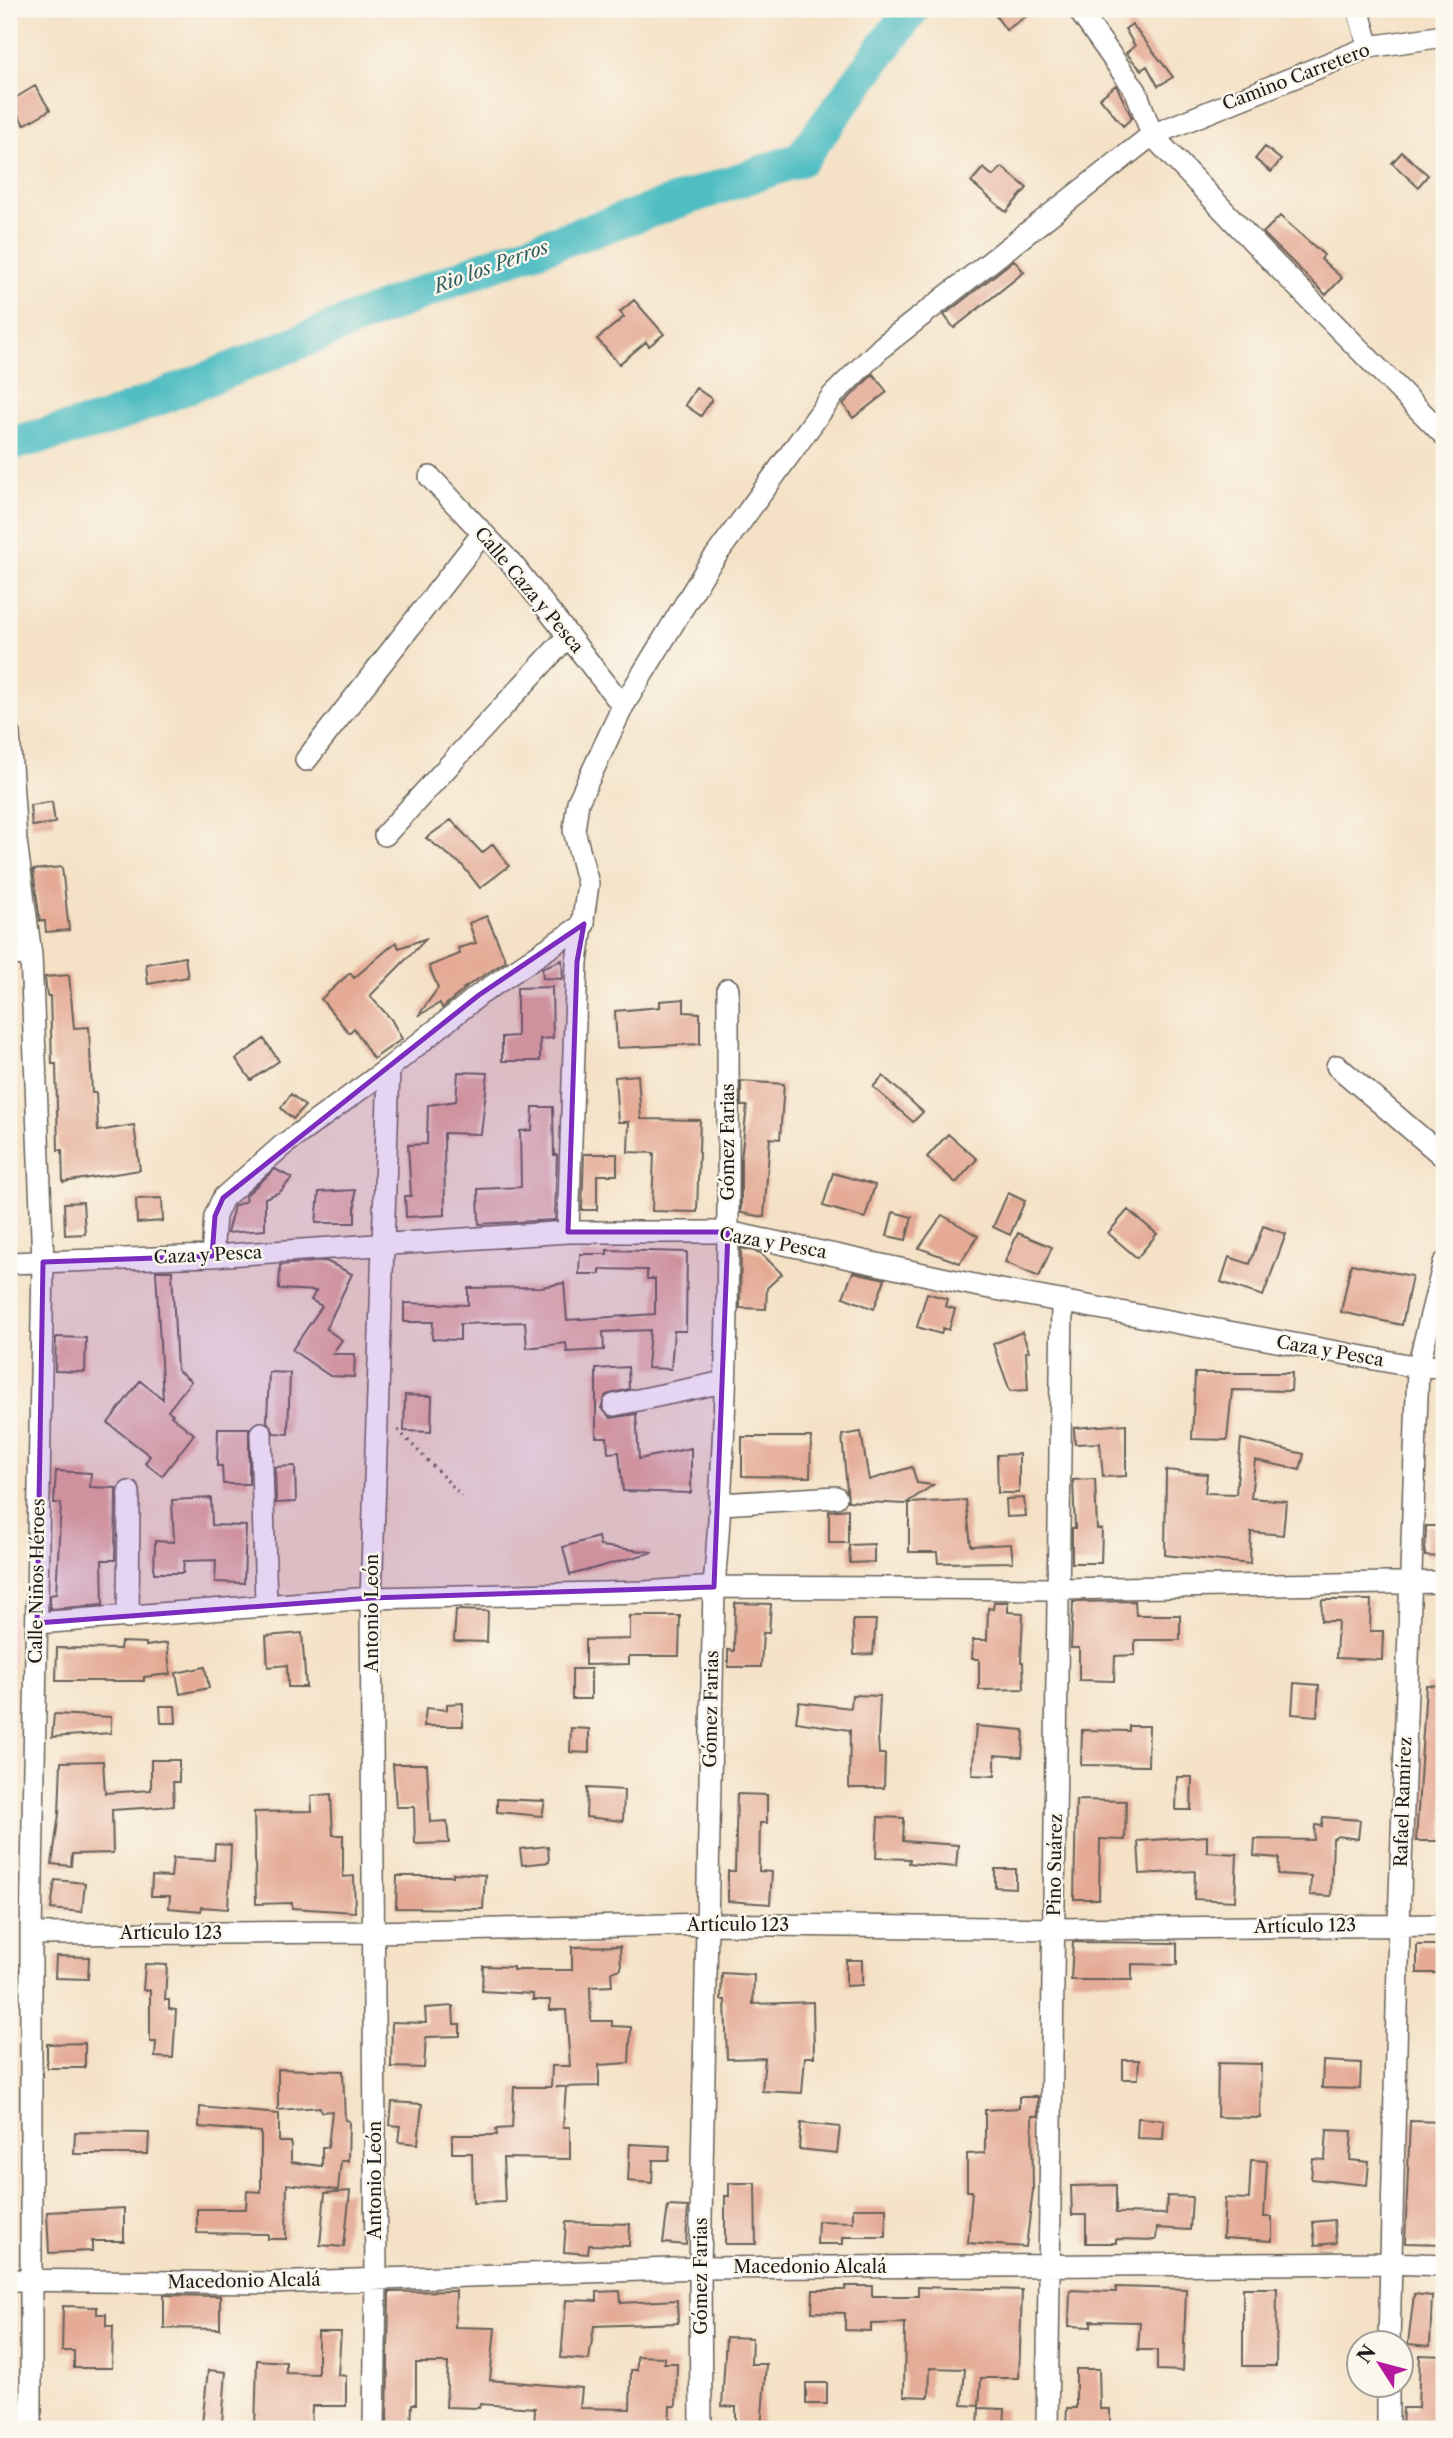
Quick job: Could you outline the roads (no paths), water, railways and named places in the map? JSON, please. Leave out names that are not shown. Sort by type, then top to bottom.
[{"type":"street","points":[[1078,9],[1136,91],[1152,135],[1444,435]]},
{"type":"street","points":[[1358,9],[1369,47]]},
{"type":"street","name":"Camino Carretero","points":[[568,1232],[577,962],[588,884],[575,830],[578,802],[624,706],[707,568],[832,395],[883,346],[1152,135],[1369,47],[1444,36]]},
{"type":"street","name":"Calle Caza y Pesca","points":[[430,477],[513,565],[624,706]]},
{"type":"street","points":[[306,760],[482,533]]},
{"type":"street","points":[[385,835],[569,636]]},
{"type":"street","name":"Calle Niños Héroes","points":[[9,734],[13,839],[32,955],[43,1262],[31,1934],[31,2429]]},
{"type":"street","points":[[212,1256],[215,1216],[223,1198],[282,1146],[389,1068],[479,995],[584,924]]},
{"type":"street","points":[[9,954],[32,955]]},
{"type":"street","name":"Gómez Farias","points":[[701,2429],[700,2268],[714,1587],[721,1504],[728,1232],[728,989]]},
{"type":"street","points":[[1337,1066],[1444,1157]]},
{"type":"street","name":"Antonio León","points":[[374,2429],[376,2277],[371,1598],[389,1068]]},
{"type":"street","name":"Caza y Pesca","points":[[9,1263],[212,1256],[568,1232],[728,1232],[1062,1301],[1418,1367],[1444,1366]]},
{"type":"street","name":"Rafael Ramírez","points":[[1389,2330],[1399,1924],[1418,1367],[1444,1263]]},
{"type":"street","name":"Pino Suárez","points":[[1046,2429],[1062,1301]]},
{"type":"street","points":[[614,1405],[723,1382]]},
{"type":"street","points":[[261,1433],[266,1605]]},
{"type":"street","points":[[128,1618],[129,1493]]},
{"type":"street","points":[[721,1504],[836,1497]]},
{"type":"street","points":[[37,1623],[371,1598],[645,1592],[714,1587],[1060,1588],[1444,1582]]},
{"type":"street","name":"Artículo 123","points":[[31,1934],[374,1932],[708,1924],[1054,1929],[1444,1925]]},
{"type":"street","name":"Macedonio Alcalá","points":[[9,2280],[270,2283],[376,2277],[700,2268],[1389,2263],[1444,2265]]},
{"type":"street","points":[[1388,2400],[1388,2429]]},
{"type":"waterway","name":"Rio los Perros","points":[[9,444],[102,421],[493,264],[801,159],[912,9]]}]
